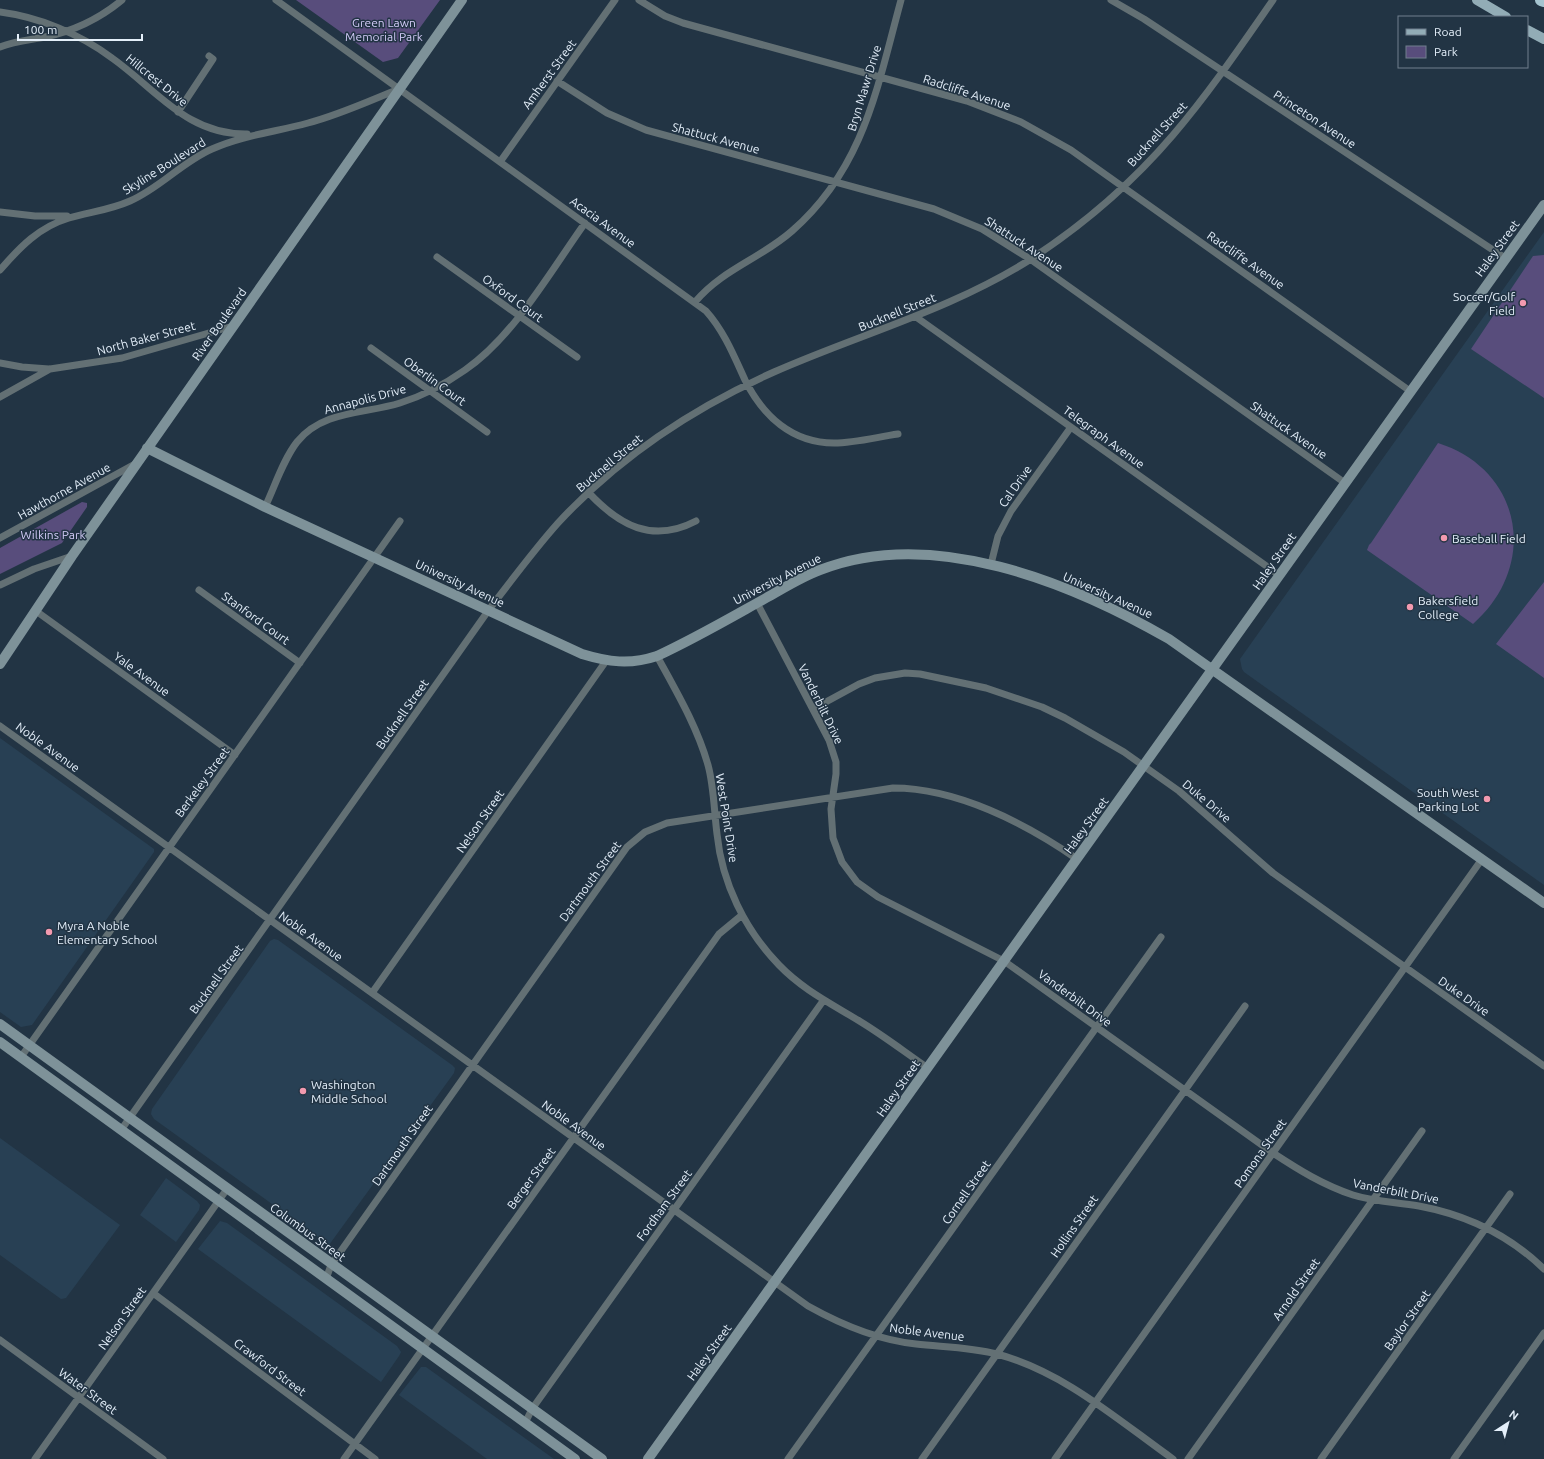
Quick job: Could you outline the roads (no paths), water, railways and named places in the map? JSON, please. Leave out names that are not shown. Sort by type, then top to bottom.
[{"type":"main road","points":[[1477,0],[1504,16]]},
{"type":"main road","points":[[1528,31],[1544,40]]},
{"type":"street","points":[[0,47],[66,31],[99,17],[122,0]]},
{"type":"street","name":"Acacia Avenue","points":[[276,0],[695,302],[716,322],[754,398],[770,417],[793,433],[807,438],[834,443],[898,434]]},
{"type":"street","name":"River Boulevard","points":[[0,664],[72,556],[462,0]]},
{"type":"street","name":"Amherst Street","points":[[500,162],[615,0]]},
{"type":"street","name":"Radcliffe Avenue","points":[[638,0],[665,16],[683,23],[967,101],[1020,122],[1071,150],[1410,392]]},
{"type":"street","name":"Bryn Mawr Drive","points":[[695,302],[717,280],[755,258],[792,232],[808,216],[836,182],[859,143],[869,116],[901,0]]},
{"type":"street","name":"Princeton Avenue","points":[[1111,0],[1144,19],[1506,258]]},
{"type":"street","name":"Bucknell Street","points":[[121,1130],[271,920],[488,611],[538,547],[589,493],[619,467],[666,431],[747,384],[916,317],[979,288],[1030,259],[1086,219],[1123,187],[1171,138],[1223,71],[1273,0]]},
{"type":"street","name":"Hillcrest Drive","points":[[0,12],[31,19],[66,31],[110,56],[133,73],[178,112],[197,124],[211,129],[238,134],[259,133]]},
{"type":"street","points":[[178,112],[213,59],[209,56]]},
{"type":"street","name":"Shattuck Avenue","points":[[557,81],[607,113],[646,130],[934,209],[982,228],[1030,259],[1345,483]]},
{"type":"street","name":"Skyline Boulevard","points":[[0,270],[17,250],[43,229],[58,222],[118,207],[134,200],[195,157],[227,142],[259,133],[310,123],[335,115],[399,89]]},
{"type":"street","name":"Haley Street","points":[[648,1459],[1214,669],[1544,205]]},
{"type":"street","points":[[0,212],[35,216],[83,215]]},
{"type":"street","name":"Annapolis Drive","points":[[265,506],[291,451],[298,441],[317,424],[339,416],[377,410],[401,403],[430,391],[448,381],[482,357],[519,316],[585,223]]},
{"type":"street","name":"Oxford Court","points":[[437,257],[577,357]]},
{"type":"street","name":"Telegraph Avenue","points":[[916,317],[1279,576]]},
{"type":"street","name":"North Baker Street","points":[[0,397],[50,369],[122,358],[233,326]]},
{"type":"street","name":"Oberlin Court","points":[[371,348],[487,432]]},
{"type":"street","points":[[0,363],[22,367],[50,369]]},
{"type":"street","name":"Cal Drive","points":[[991,564],[998,536],[1010,511],[1071,427]]},
{"type":"street","name":"University Avenue","points":[[148,448],[374,558],[582,654],[606,661],[635,662],[657,656],[809,575],[858,558],[883,554],[914,553],[940,555],[991,564],[1064,589],[1117,611],[1169,639],[1214,669],[1544,903]]},
{"type":"street","name":"Hawthorne Avenue","points":[[0,538],[138,462]]},
{"type":"street","points":[[589,493],[616,519],[642,529],[667,530],[679,528],[696,521]]},
{"type":"street","name":"Berkeley Street","points":[[21,1057],[168,847],[235,756],[400,521]]},
{"type":"street","points":[[0,585],[34,569],[72,556]]},
{"type":"street","name":"Stanford Court","points":[[199,590],[300,663]]},
{"type":"street","name":"Vanderbilt Drive","points":[[757,603],[813,708],[833,750],[836,774],[831,824],[833,838],[842,862],[857,882],[878,897],[1004,961],[1273,1153],[1317,1181],[1354,1195],[1373,1200],[1440,1210],[1459,1216],[1486,1227],[1520,1248],[1544,1269]]},
{"type":"street","name":"Yale Avenue","points":[[36,611],[235,756]]},
{"type":"street","name":"West Point Drive","points":[[657,656],[694,726],[703,748],[712,786],[721,858],[727,881],[742,915],[764,948],[779,966],[793,979],[823,1001],[867,1025],[928,1068]]},
{"type":"street","name":"Nelson Street","points":[[372,993],[606,661]]},
{"type":"street","name":"Duke Drive","points":[[813,708],[859,684],[875,678],[905,673],[937,676],[986,688],[1042,707],[1095,734],[1144,766],[1200,808],[1272,873],[1544,1066]]},
{"type":"street","name":"Noble Avenue","points":[[0,726],[775,1283],[827,1317],[876,1336],[915,1344],[961,1347],[1018,1360],[1048,1373],[1095,1403],[1174,1459]]},
{"type":"street","name":"Dartmouth Street","points":[[326,1279],[331,1265],[628,847],[645,832],[667,823],[893,788],[904,788],[942,795],[991,811],[1015,821],[1077,859]]},
{"type":"street","name":"Pomona Street","points":[[1055,1459],[1482,859]]},
{"type":"street","name":"Berger Street","points":[[344,1459],[719,934],[742,915]]},
{"type":"street","name":"Cornell Street","points":[[788,1459],[1161,937]]},
{"type":"street","name":"Fordham Street","points":[[525,1423],[532,1409],[823,1001]]},
{"type":"street","name":"Hollins Street","points":[[922,1459],[1245,1006]]},
{"type":"street","name":"Columbus Street","points":[[0,1024],[331,1265],[602,1459]]},
{"type":"street","points":[[0,1042],[422,1349],[576,1459]]},
{"type":"street","name":"Arnold Street","points":[[1188,1459],[1422,1132]]},
{"type":"street","name":"Nelson Street","points":[[35,1459],[227,1189]]},
{"type":"street","name":"Baylor Street","points":[[1321,1459],[1510,1194]]},
{"type":"street","name":"Crawford Street","points":[[153,1293],[375,1459]]},
{"type":"street","points":[[1454,1459],[1544,1333]]},
{"type":"street","name":"Water Street","points":[[0,1340],[163,1459]]},
{"type":"place","name":"Soccer/Golf Field","points":[[1523,303]]},
{"type":"place","name":"Baseball Field","points":[[1444,538]]},
{"type":"place","name":"Bakersfield College","points":[[1410,607]]},
{"type":"place","name":"South West Parking Lot","points":[[1487,799]]},
{"type":"place","name":"Myra A Noble Elementary School","points":[[49,932]]},
{"type":"place","name":"Washington Middle School","points":[[303,1091]]},
{"type":"park label","name":"Green Lawn Memorial Park","points":[[384,29]]},
{"type":"park label","name":"Wilkins Park","points":[[53,534]]}]
